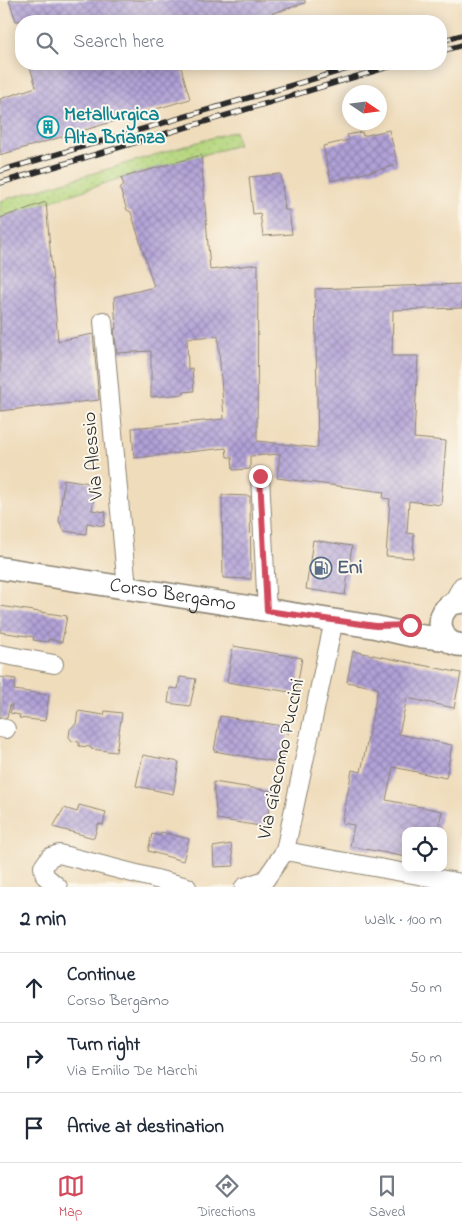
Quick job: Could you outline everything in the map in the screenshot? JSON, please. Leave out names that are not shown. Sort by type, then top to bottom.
[{"type":"main road","name":"Corso Bergamo","points":[[0,568],[267,611],[376,626],[423,624],[456,608]]},
{"type":"street","name":"Via Alessio","points":[[103,321],[127,588]]},
{"type":"street","points":[[260,476],[267,611]]},
{"type":"street","name":"Via Giacomo Puccini","points":[[244,887],[265,880],[285,851],[334,620]]},
{"type":"street","points":[[0,654],[54,664]]},
{"type":"street","points":[[285,851],[462,882]]},
{"type":"street","points":[[58,887],[45,876],[43,867],[50,857],[58,854],[187,887]]},
{"type":"green space","points":[[235,131],[238,145],[121,178],[0,218],[0,201]]},
{"type":"building","points":[[9,0],[305,0],[305,3],[267,15],[15,15],[15,18]]},
{"type":"building","name":"Metallurgica Alta Brianza","points":[[31,70],[182,70],[190,99],[0,155],[0,99],[36,87]]},
{"type":"building","points":[[389,130],[398,165],[331,181],[323,146],[349,140],[347,135],[362,132],[363,136]]},
{"type":"building","points":[[201,155],[210,270],[258,264],[257,441],[318,448],[315,289],[462,284],[462,308],[393,310],[392,356],[418,356],[414,438],[446,441],[441,505],[409,501],[407,533],[414,534],[413,558],[386,556],[390,499],[383,498],[384,492],[277,478],[280,454],[250,456],[250,469],[233,470],[232,457],[227,457],[226,448],[134,458],[132,428],[224,419],[218,336],[187,338],[188,369],[192,368],[194,391],[184,392],[184,394],[151,397],[151,351],[117,353],[114,329],[116,329],[114,297],[154,287],[131,212],[127,210],[120,189],[124,185],[121,178]]},
{"type":"building","points":[[281,174],[285,210],[289,210],[292,234],[263,236],[260,213],[253,214],[249,177]]},
{"type":"building","points":[[46,202],[58,341],[93,334],[99,400],[0,411],[0,218]]},
{"type":"building","points":[[64,479],[96,484],[92,510],[106,512],[104,526],[87,523],[86,534],[64,531],[59,521]]},
{"type":"building","points":[[222,495],[250,496],[251,579],[223,578]]},
{"type":"building","points":[[313,540],[352,546],[345,595],[306,589]]},
{"type":"building","points":[[0,606],[67,616],[62,642],[48,639],[48,642],[33,640],[34,637],[0,632]]},
{"type":"building","points":[[233,646],[302,658],[296,693],[227,682]]},
{"type":"building","points":[[353,651],[461,673],[454,708],[407,698],[399,734],[452,745],[446,778],[393,767],[386,800],[442,811],[439,827],[402,827],[402,856],[350,846],[354,825],[342,823],[352,770],[361,772],[378,688],[347,682]]},
{"type":"building","points":[[0,677],[16,679],[14,690],[49,695],[45,721],[19,718],[20,715],[10,713],[12,705],[10,705],[7,718],[0,718]]},
{"type":"building","points":[[180,677],[196,679],[190,706],[168,703],[170,688],[178,689]]},
{"type":"building","points":[[78,711],[104,715],[105,711],[122,713],[116,752],[79,746],[79,742],[72,741],[69,737],[70,729],[76,724]]},
{"type":"building","points":[[220,716],[289,727],[283,763],[214,751]]},
{"type":"building","points":[[143,755],[179,762],[173,794],[136,786]]},
{"type":"building","points":[[213,782],[272,791],[266,827],[217,819]]},
{"type":"building","points":[[79,805],[106,812],[103,825],[98,824],[94,838],[53,827],[64,808],[77,812]]},
{"type":"building","points":[[161,832],[189,839],[183,861],[148,851],[152,834],[160,836]]},
{"type":"building","points":[[231,844],[234,866],[214,867],[213,847]]},
{"type":"railway","points":[[447,39],[462,35]]},
{"type":"railway","points":[[447,49],[462,45]]},
{"type":"railway","points":[[0,171],[344,70]]},
{"type":"railway","points":[[0,183],[378,70]]},
{"type":"place","name":"Metallurgica Alta Brianza","points":[[48,127]]},
{"type":"place","name":"Eni","points":[[321,568]]},
{"type":"route","points":[[260,476],[267,611],[376,626],[410,625]]}]
